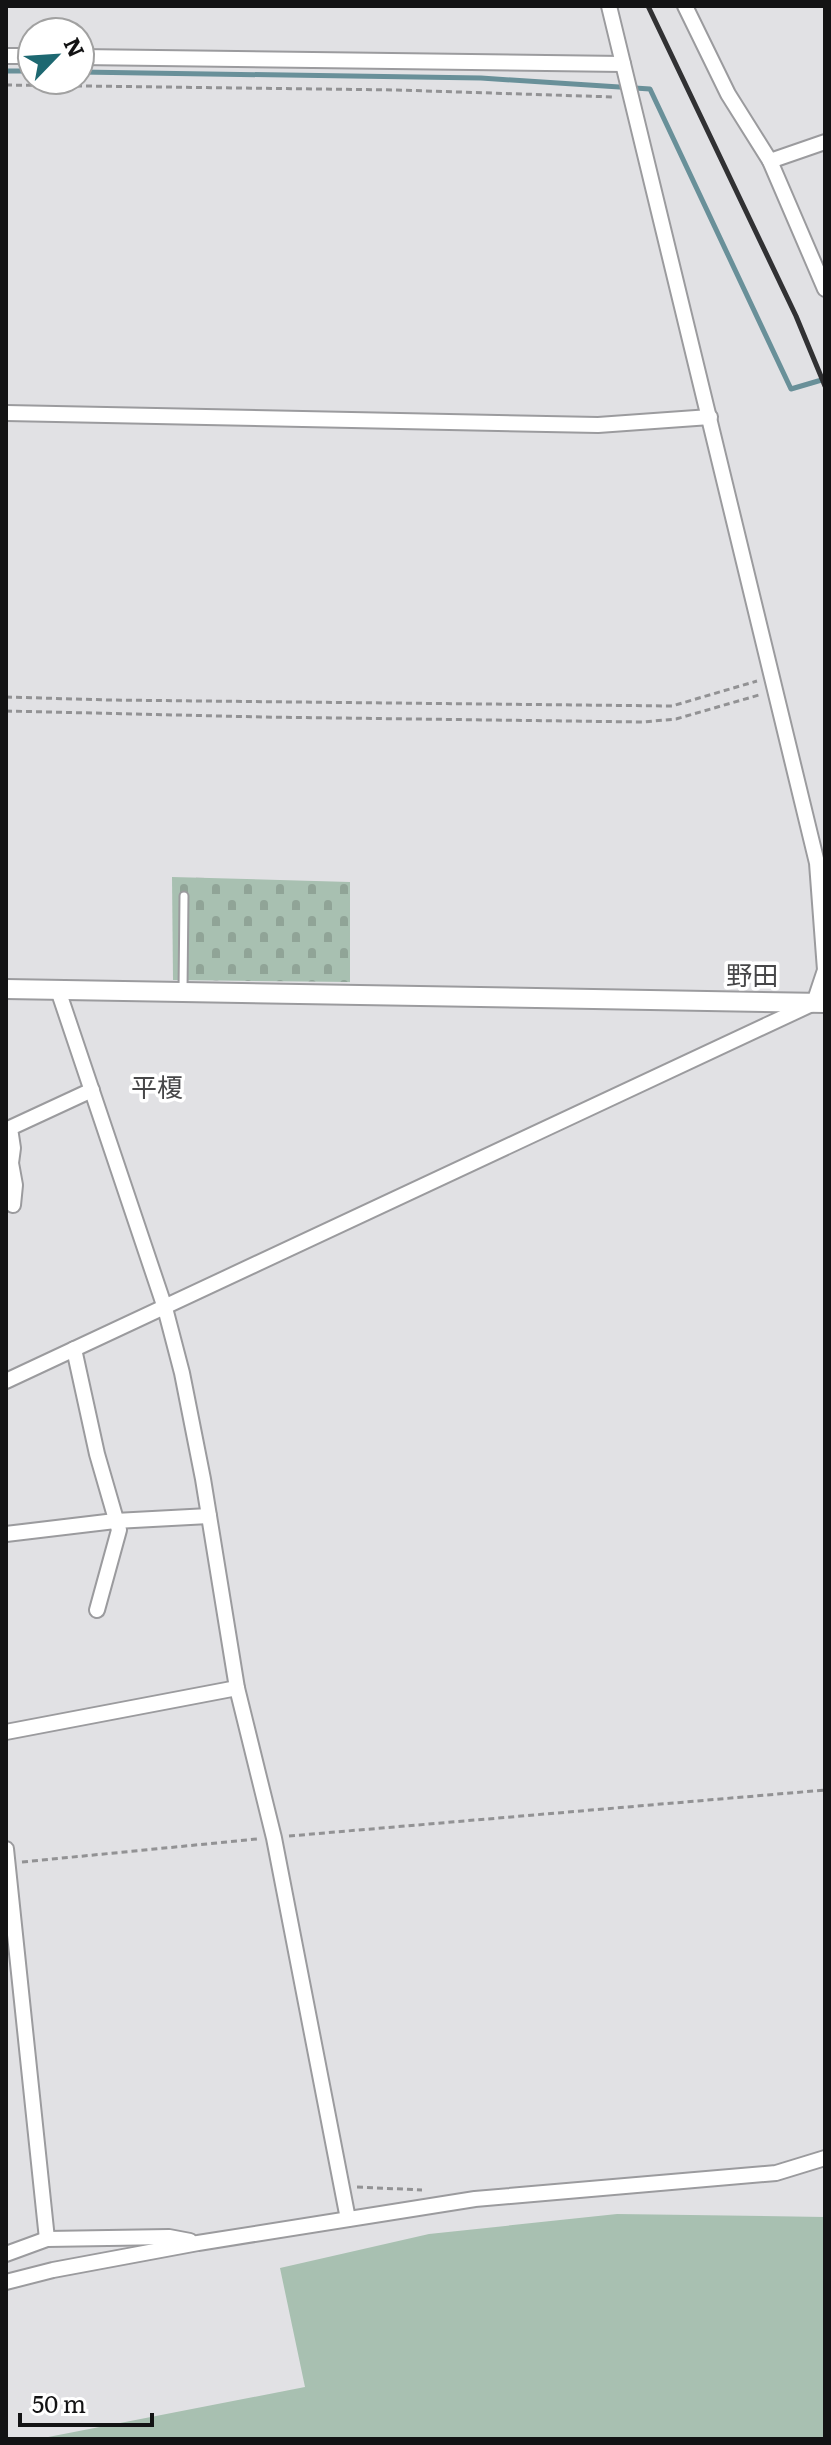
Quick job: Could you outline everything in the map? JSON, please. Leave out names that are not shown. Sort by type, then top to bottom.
[{"type":"street","points":[[609,6],[817,863],[825,970],[820,1003]]},
{"type":"street","points":[[685,6],[728,94],[770,161],[825,289]]},
{"type":"street","points":[[96,57],[623,64]]},
{"type":"street","points":[[770,161],[825,142]]},
{"type":"street","points":[[6,413],[598,425],[710,417]]},
{"type":"street","points":[[6,989],[820,1003]]},
{"type":"street","points":[[58,990],[165,1308],[182,1373],[237,1688],[274,1838],[348,2219]]},
{"type":"street","points":[[6,1381],[820,1003]]},
{"type":"street","points":[[13,1205],[15,1185],[10,1128],[92,1090]]},
{"type":"street","points":[[74,1349],[97,1454],[119,1530],[97,1610]]},
{"type":"street","points":[[6,1534],[115,1521],[209,1516]]},
{"type":"street","points":[[6,1732],[237,1688]]},
{"type":"street","points":[[7,1856],[47,2239]]},
{"type":"street","points":[[6,2282],[53,2270],[198,2243],[475,2199],[776,2173],[825,2158]]},
{"type":"street","points":[[6,2254],[47,2239],[169,2237],[198,2243]]},
{"type":"lane","points":[[183,992],[184,896]]},
{"type":"path","points":[[6,85],[397,90],[631,97]]},
{"type":"path","points":[[6,697],[672,706],[774,683]]},
{"type":"path","points":[[6,711],[643,722],[676,719],[774,683]]},
{"type":"path","points":[[7,1856],[274,1838],[825,1790]]},
{"type":"path","points":[[342,2187],[429,2190]]},
{"type":"green space","points":[[172,877],[350,882],[350,982],[173,980]]},
{"type":"green space","points":[[617,2214],[825,2217],[825,2439],[38,2439],[305,2387],[280,2268],[429,2234]]},
{"type":"waterway","points":[[6,71],[16,71]]},
{"type":"waterway","points":[[96,72],[481,78],[650,89],[791,389],[825,379]]},
{"type":"railway","points":[[648,6],[796,316],[825,386]]},
{"type":"district","name":"野田","points":[[752,973]]},
{"type":"district","name":"平榎","points":[[157,1085]]}]
